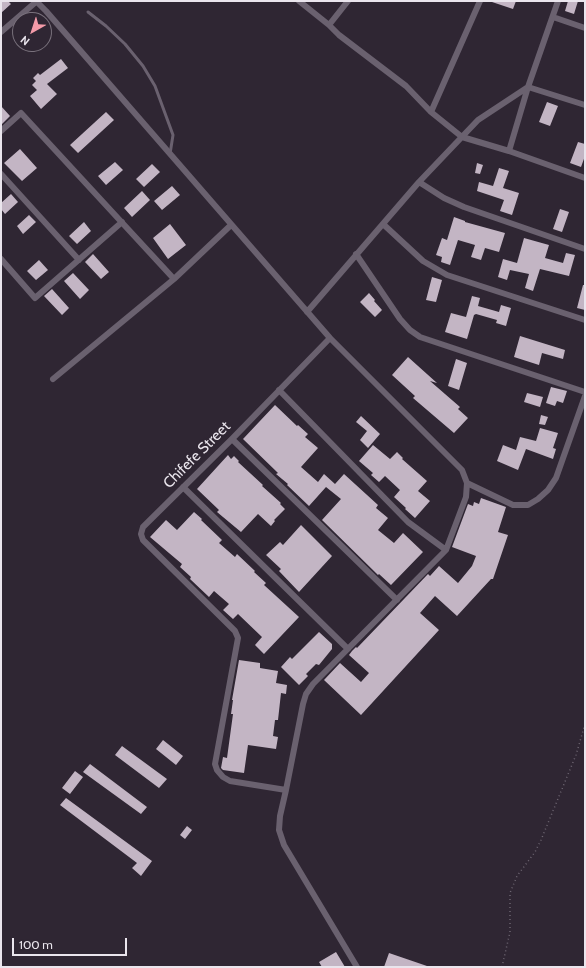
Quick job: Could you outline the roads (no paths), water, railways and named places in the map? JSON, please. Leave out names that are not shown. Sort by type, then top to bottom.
[{"type":"street","points":[[1,32],[37,1],[330,338],[462,470],[467,483],[466,498],[446,550],[313,684],[306,694],[280,816],[279,830],[284,845],[356,967]]},
{"type":"street","points":[[299,1],[339,35],[406,86],[431,112],[462,137],[509,151],[585,178]]},
{"type":"street","points":[[329,25],[348,1]]},
{"type":"street","points":[[431,112],[480,1]]},
{"type":"street","points":[[509,151],[528,87],[558,1]]},
{"type":"street","points":[[553,17],[585,28]]},
{"type":"street","points":[[528,87],[585,105]]},
{"type":"street","points":[[307,312],[419,182],[478,120],[528,87]]},
{"type":"street","points":[[1,131],[21,113],[174,279]]},
{"type":"street","points":[[1,174],[79,260]]},
{"type":"street","points":[[419,182],[444,198],[464,207],[585,249]]},
{"type":"street","points":[[1,259],[35,298],[122,222]]},
{"type":"street","points":[[53,378],[174,279],[231,224]]},
{"type":"street","points":[[383,224],[423,261],[447,275],[585,320]]},
{"type":"street","points":[[356,254],[400,319],[410,330],[420,337],[585,392]]},
{"type":"street","name":"Chifefe Street","points":[[286,790],[230,781],[223,777],[217,770],[215,764],[238,638],[235,631],[142,540],[141,534],[143,527],[232,439],[330,338]]},
{"type":"street","points":[[279,390],[408,522],[446,550]]},
{"type":"street","points":[[467,483],[513,505],[528,505],[538,499],[548,490],[556,478],[585,396]]},
{"type":"street","points":[[232,439],[397,600]]},
{"type":"street","points":[[183,487],[348,649]]},
{"type":"lane","points":[[88,12],[125,44],[143,66],[151,79],[173,135],[170,154]]}]
